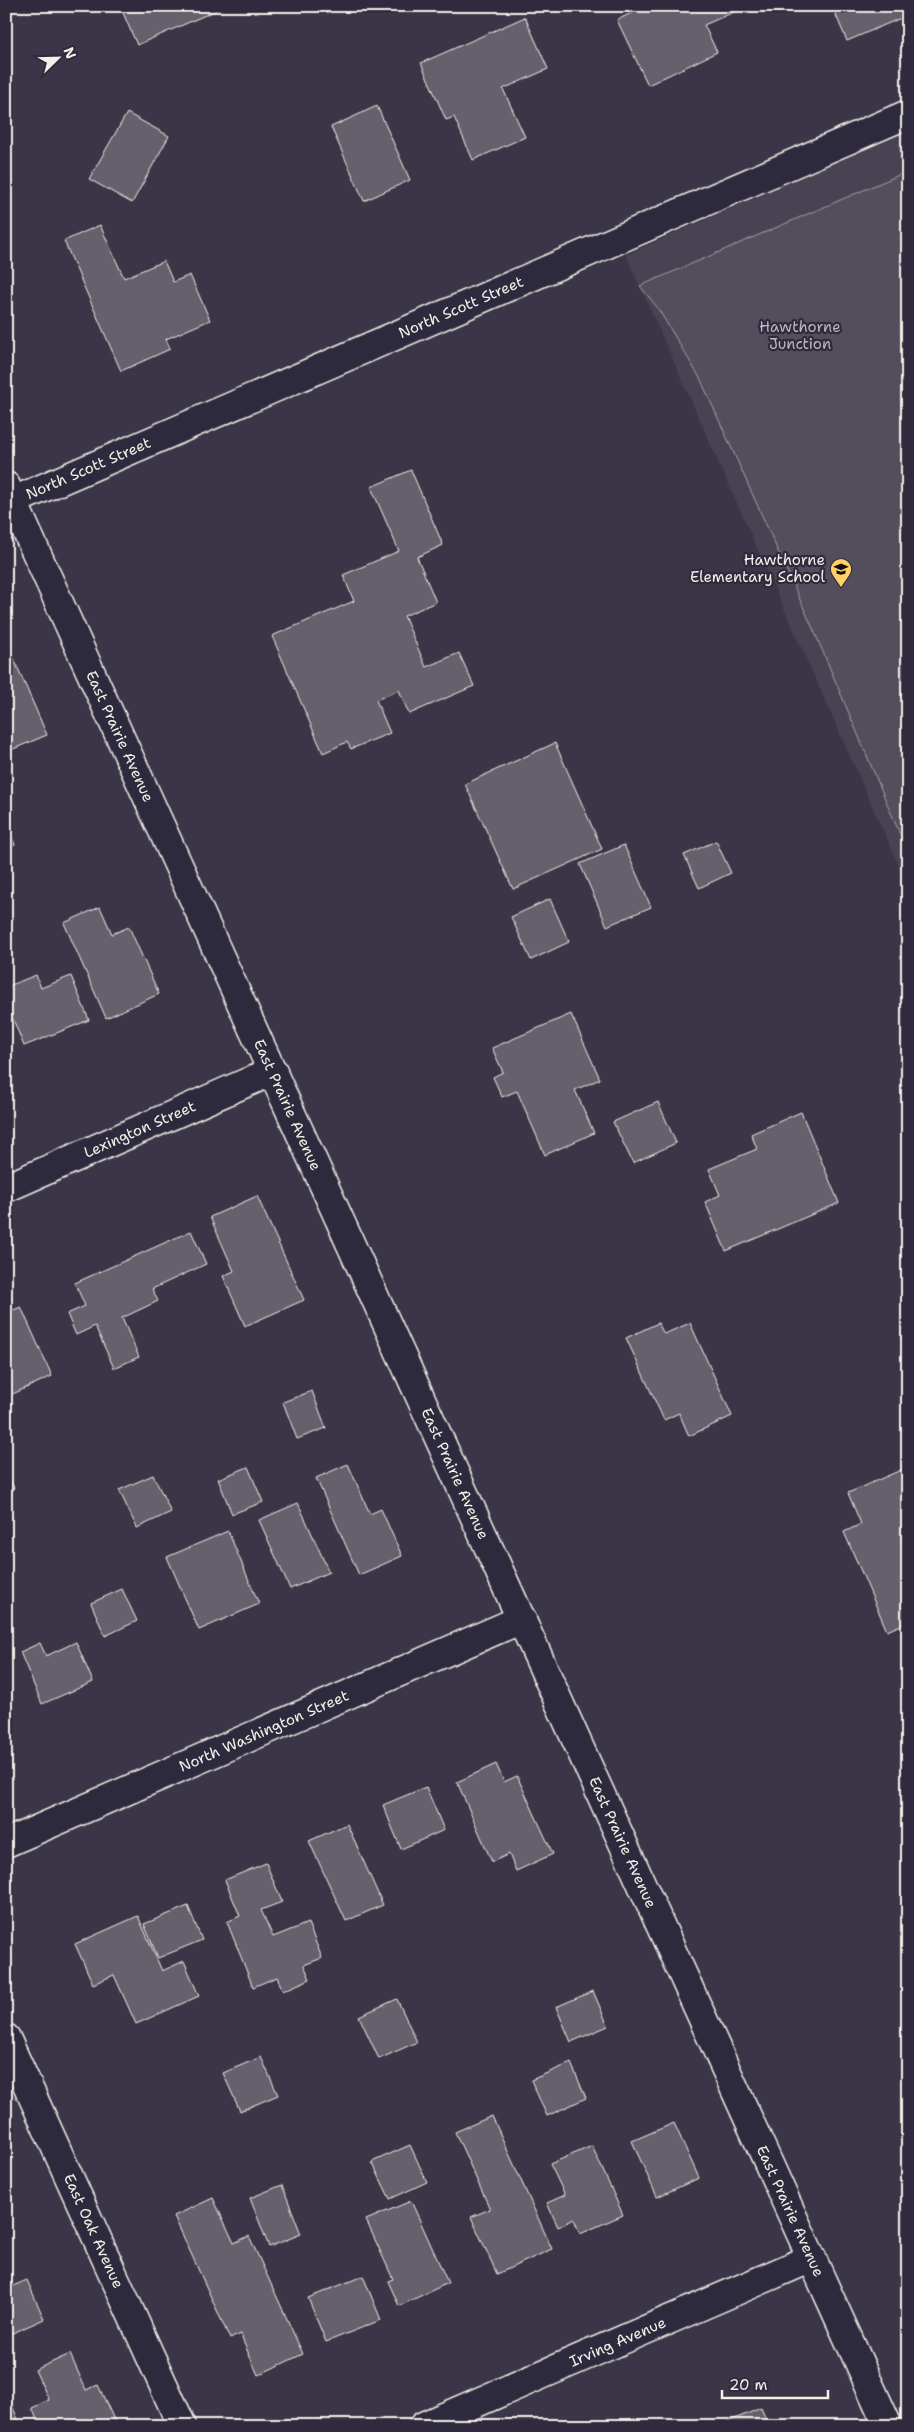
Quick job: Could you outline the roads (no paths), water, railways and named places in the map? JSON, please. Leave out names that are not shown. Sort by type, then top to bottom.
[{"type":"street","name":"North Scott Street","points":[[12,509],[908,114]]},
{"type":"street","name":"East Prairie Avenue","points":[[12,509],[272,1071],[888,2426]]},
{"type":"street","name":"Lexington Street","points":[[6,1188],[272,1071]]},
{"type":"street","name":"North Washington Street","points":[[6,1843],[522,1619]]},
{"type":"street","name":"East Oak Avenue","points":[[6,2038],[182,2426]]},
{"type":"street","name":"Irving Avenue","points":[[423,2426],[812,2258]]},
{"type":"place","name":"Hawthorne Elementary School","points":[[841,588]]},
{"type":"park label","name":"Hawthorne Junction","points":[[800,336]]}]
